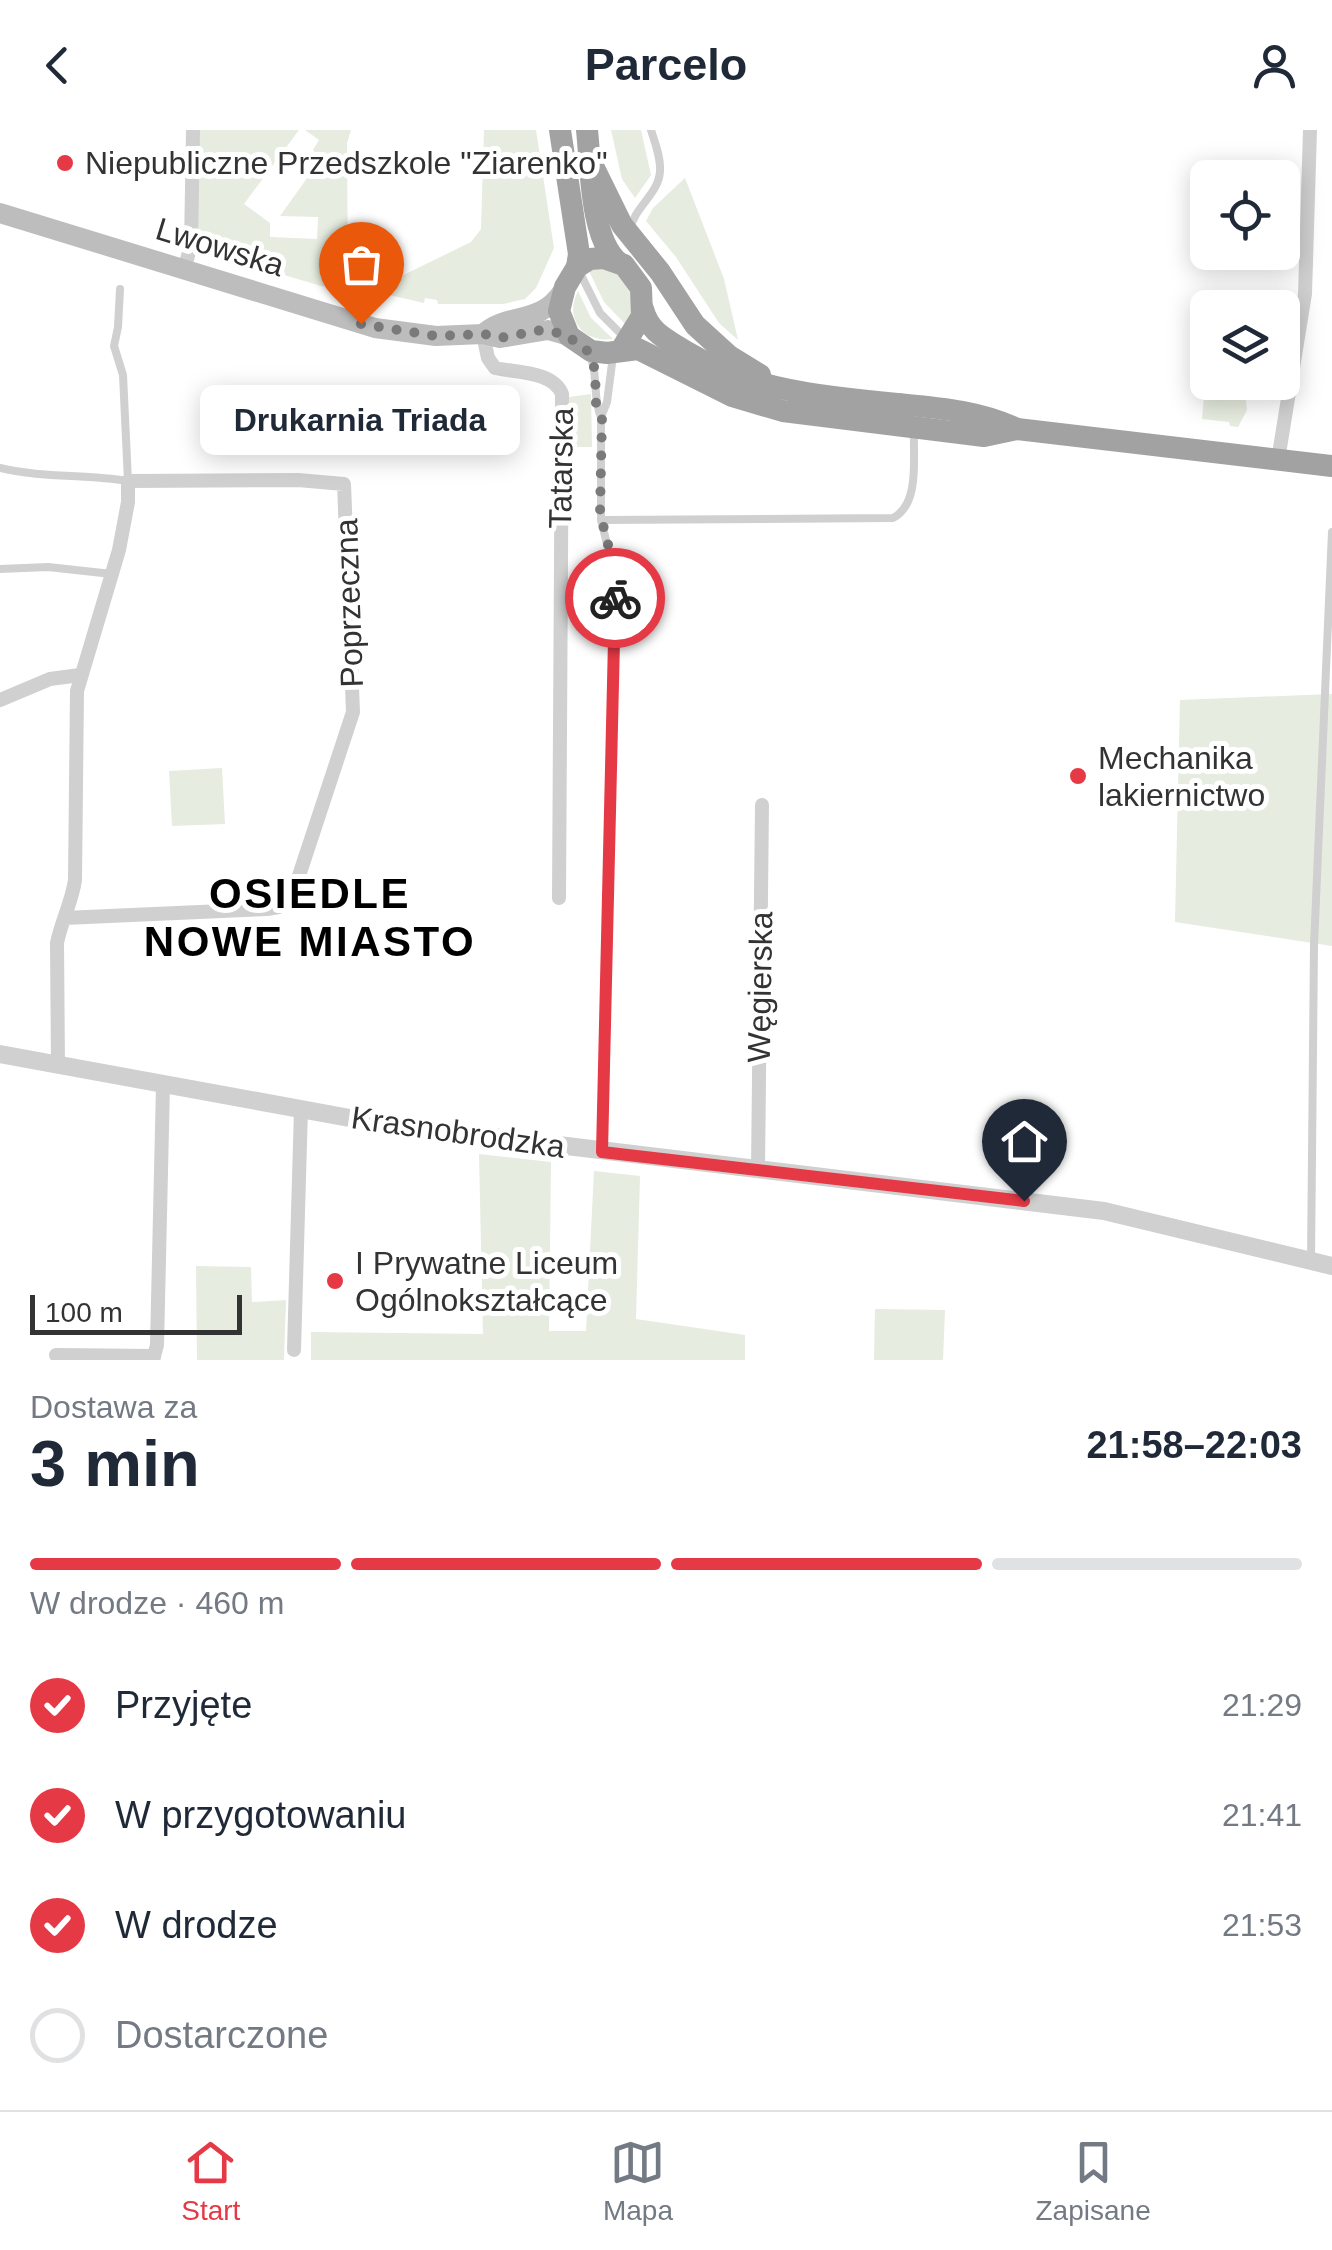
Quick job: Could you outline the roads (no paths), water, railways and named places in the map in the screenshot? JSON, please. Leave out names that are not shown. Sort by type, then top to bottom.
[{"type":"highway","points":[[560,130],[579,254],[577,267],[562,292],[559,311],[577,343],[601,353],[626,348],[765,407],[984,436],[1017,428]]},
{"type":"highway","points":[[588,130],[593,193],[602,239],[610,255],[638,281],[654,331],[694,356],[751,382],[987,415],[1017,428],[1332,466]]},
{"type":"highway","points":[[593,166],[610,205],[629,234],[706,336],[729,356],[777,386]]},
{"type":"highway","points":[[577,267],[597,257],[618,262]]},
{"type":"highway","points":[[626,348],[644,309]]},
{"type":"main road","name":"Lwowska","points":[[0,213],[376,328],[436,336],[484,334],[500,338],[548,330],[577,343]]},
{"type":"main road","name":"Lwowska","points":[[484,334],[498,324],[540,314],[562,292]]},
{"type":"street","points":[[184,270],[191,245],[193,130]]},
{"type":"street","points":[[1277,460],[1305,294],[1310,130]]},
{"type":"street","name":"Tatarska","points":[[484,334],[488,358],[495,368],[549,378],[558,384],[562,394],[559,898]]},
{"type":"street","points":[[58,1066],[57,951],[75,880],[76,704],[80,674],[124,530],[128,480]]},
{"type":"street","name":"Poprzeczna","points":[[64,918],[267,909],[284,904],[295,892],[352,718],[344,484],[298,480],[128,480]]},
{"type":"street","points":[[0,700],[42,682],[80,674]]},
{"type":"street","name":"Węgierska","points":[[758,1170],[762,805]]},
{"type":"street","name":"Krasnobrodzka","points":[[0,1054],[377,1123],[1104,1211],[1332,1266]]},
{"type":"street","points":[[56,1355],[154,1358],[162,1085]]},
{"type":"street","points":[[294,1350],[300,1110]]},
{"type":"lane","points":[[629,234],[635,213],[658,184],[660,166],[651,130]]},
{"type":"lane","points":[[577,267],[600,313],[626,348],[609,367],[608,398],[602,417],[601,520],[616,576],[602,1152]]},
{"type":"lane","points":[[0,468],[28,474],[128,480],[123,375],[114,346],[120,289]]},
{"type":"lane","points":[[577,343],[594,364],[596,403],[602,417]]},
{"type":"lane","points":[[601,520],[893,518],[904,512],[910,502],[914,428]]},
{"type":"lane","points":[[1311,1261],[1314,945],[1332,532]]},
{"type":"lane","points":[[0,569],[48,567],[112,574]]},
{"type":"place","name":"Niepubliczne Przedszkole \"Ziarenko\"","points":[[65,163]]},
{"type":"place","name":"Drukarnia Triada","points":[[361,324]]},
{"type":"place","name":"Mechanika lakiernictwo","points":[[1078,776]]},
{"type":"place","name":"I Prywatne Liceum Ogólnokształcące","points":[[335,1281]]},
{"type":"district","name":"OSIEDLE NOWE MIASTO","points":[[310,917]]}]
